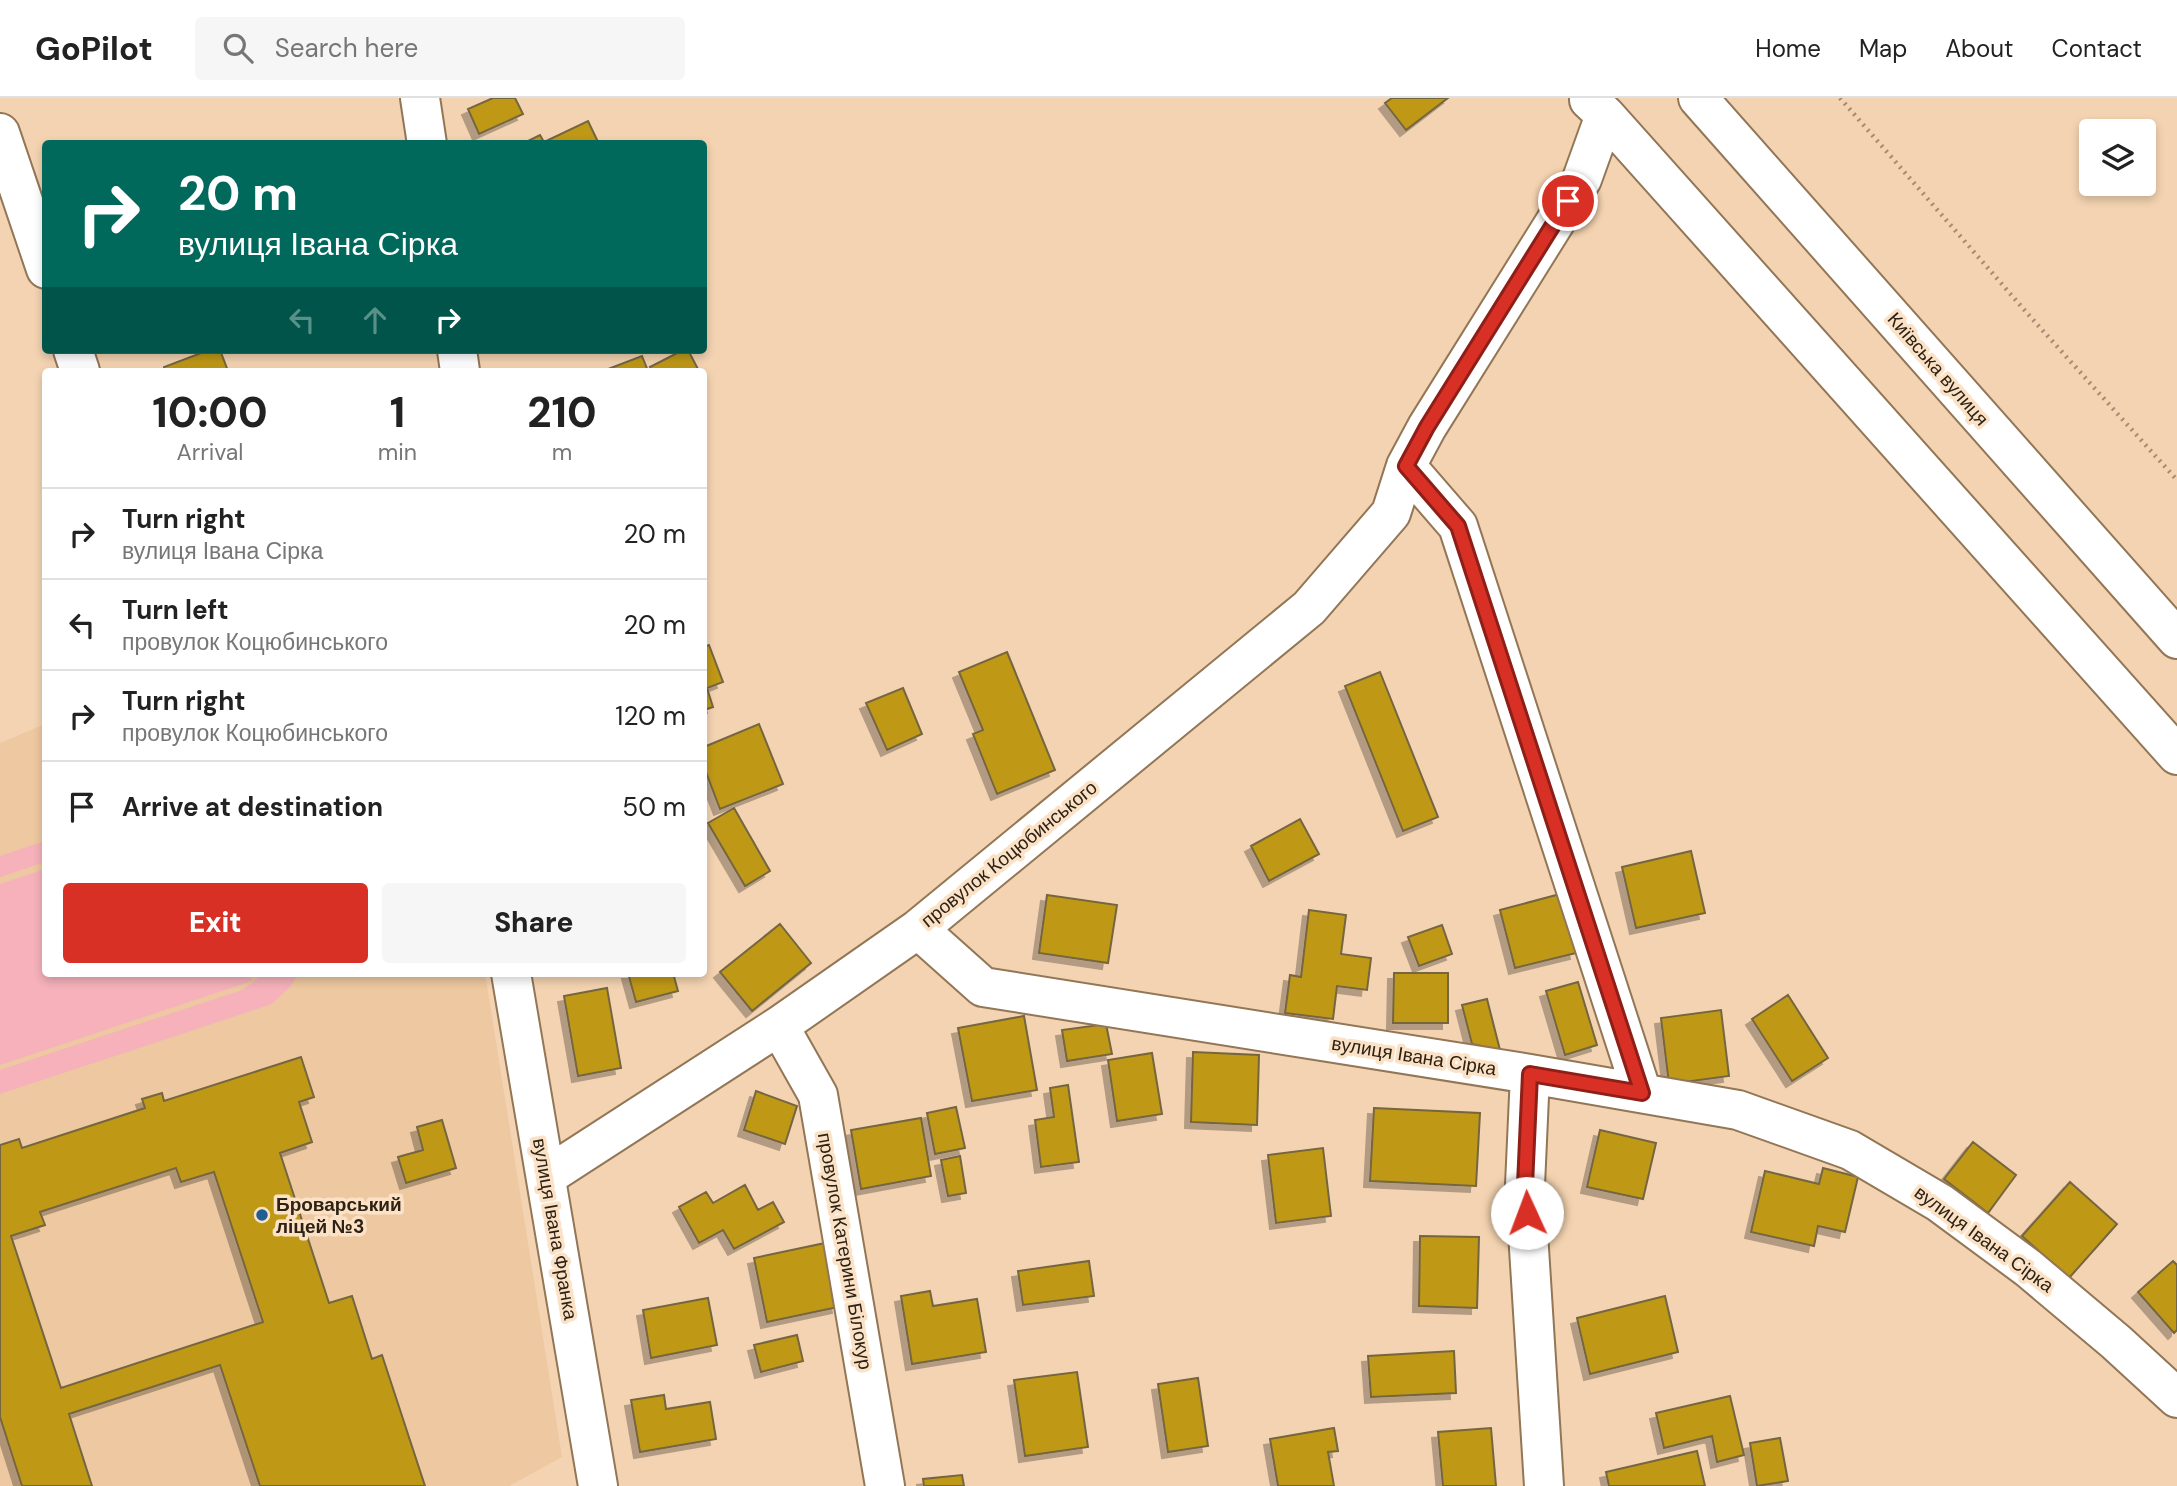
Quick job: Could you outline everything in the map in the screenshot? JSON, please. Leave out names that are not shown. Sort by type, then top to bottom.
[{"type":"street","name":"Київська вулиця","points":[[1698,98],[2177,639]]},
{"type":"street","name":"провулок Коцюбинського","points":[[547,1176],[779,1026],[918,929],[1309,608],[1391,513],[1406,466],[1427,427],[1582,178],[1596,106]]},
{"type":"street","points":[[1596,106],[2177,755]]},
{"type":"street","points":[[0,134],[42,257]]},
{"type":"street","points":[[1406,466],[1458,526],[1642,1093]]},
{"type":"street","name":"вулиця Івана Сірка","points":[[918,929],[984,987],[1738,1110],[1850,1150],[1940,1203],[2028,1268],[2177,1398]]},
{"type":"street","name":"вулиця Івана Франка","points":[[512,977],[547,1176],[595,1485]]},
{"type":"street","name":"провулок Катерини Білокур","points":[[779,1026],[818,1095],[885,1486]]},
{"type":"street","points":[[1530,1074],[1525,1185],[1544,1486]]},
{"type":"path","points":[[1840,98],[2177,480]]},
{"type":"shaded area","name":"Броварський ліцей №3","points":[[42,725],[42,977],[486,977],[562,1457],[509,1486],[0,1486],[0,743]]},
{"type":"shaded area","points":[[42,842],[42,863],[0,877],[0,856]]},
{"type":"shaded area","points":[[42,870],[42,977],[250,977],[252,981],[0,1065],[0,884]]},
{"type":"shaded area","points":[[260,977],[296,977],[272,1004],[0,1094],[0,1070],[242,990]]},
{"type":"building","points":[[493,98],[515,98],[523,114],[479,134],[468,109]]},
{"type":"building","points":[[1392,98],[1448,98],[1406,130],[1385,103]]},
{"type":"building","points":[[588,121],[597,140],[548,140]]},
{"type":"building","points":[[540,135],[543,140],[530,140]]},
{"type":"building","points":[[198,354],[222,354],[227,368],[164,368]]},
{"type":"building","points":[[675,354],[690,354],[697,368],[650,368]]},
{"type":"building","points":[[642,356],[647,368],[611,368]]},
{"type":"building","points":[[709,645],[723,682],[707,688]]},
{"type":"building","points":[[1007,652],[1055,770],[997,794],[973,734],[983,730],[959,672]]},
{"type":"building","points":[[1380,672],[1438,817],[1403,831],[1345,686]]},
{"type":"building","points":[[707,688],[713,707],[707,709]]},
{"type":"building","points":[[903,688],[922,734],[887,750],[866,703]]},
{"type":"building","points":[[759,724],[783,784],[720,809],[707,775],[707,746]]},
{"type":"building","points":[[734,808],[770,871],[745,886],[708,823]]},
{"type":"building","points":[[1300,819],[1319,854],[1269,881],[1251,846]]},
{"type":"building","points":[[1691,851],[1705,913],[1636,928],[1622,867]]},
{"type":"building","points":[[1560,894],[1576,953],[1515,968],[1500,910]]},
{"type":"building","points":[[1047,895],[1117,905],[1108,963],[1039,953]]},
{"type":"building","points":[[1309,910],[1346,915],[1341,954],[1371,958],[1367,990],[1337,986],[1333,1019],[1285,1013],[1290,975],[1301,977]]},
{"type":"building","points":[[780,924],[811,963],[752,1011],[720,972]]},
{"type":"building","points":[[1442,925],[1452,954],[1419,966],[1408,937]]},
{"type":"building","points":[[1394,973],[1448,973],[1448,1023],[1393,1023]]},
{"type":"building","points":[[629,977],[674,977],[678,991],[636,1002]]},
{"type":"building","points":[[1578,982],[1597,1045],[1565,1055],[1546,991]]},
{"type":"building","points":[[607,988],[621,1068],[578,1076],[564,996]]},
{"type":"building","points":[[1788,995],[1828,1058],[1792,1081],[1752,1019]]},
{"type":"building","points":[[1487,999],[1500,1050],[1472,1044],[1462,1005]]},
{"type":"building","points":[[1721,1010],[1729,1076],[1669,1084],[1661,1018]]},
{"type":"building","points":[[1024,1016],[1037,1090],[972,1101],[958,1028]]},
{"type":"building","points":[[1106,1024],[1112,1054],[1067,1061],[1062,1030]]},
{"type":"building","points":[[1193,1052],[1259,1055],[1257,1125],[1191,1122]]},
{"type":"building","points":[[1152,1053],[1162,1114],[1117,1121],[1108,1060]]},
{"type":"building","points":[[301,1057],[314,1097],[299,1102],[312,1142],[280,1153],[329,1303],[352,1296],[372,1359],[382,1355],[425,1486],[260,1486],[220,1365],[69,1414],[92,1486],[22,1486],[0,1417],[0,1145],[19,1139],[22,1148],[145,1108],[142,1099],[162,1093],[164,1101]],"holes":[[[176,1168],[181,1182],[214,1172],[263,1322],[61,1388],[11,1236],[45,1225],[40,1212]]]},
{"type":"building","points":[[1068,1085],[1079,1162],[1041,1167],[1035,1120],[1054,1117],[1050,1088]]},
{"type":"building","points":[[756,1091],[797,1106],[785,1144],[744,1130]]},
{"type":"building","points":[[956,1107],[965,1148],[935,1154],[927,1113]]},
{"type":"building","points":[[1374,1108],[1480,1113],[1476,1186],[1370,1181]]},
{"type":"building","points":[[921,1118],[931,1176],[861,1189],[851,1130]]},
{"type":"building","points":[[442,1120],[456,1168],[406,1183],[398,1157],[423,1150],[417,1127]]},
{"type":"building","points":[[1600,1130],[1656,1143],[1643,1199],[1587,1187]]},
{"type":"building","points":[[1973,1142],[2016,1175],[1988,1213],[1944,1179]]},
{"type":"building","points":[[1323,1148],[1331,1216],[1276,1223],[1268,1155]]},
{"type":"building","points":[[960,1156],[966,1193],[948,1196],[941,1160]]},
{"type":"building","points":[[1823,1168],[1858,1177],[1845,1232],[1818,1226],[1814,1246],[1751,1232],[1765,1171],[1819,1184]]},
{"type":"building","points":[[2070,1182],[2117,1224],[2069,1278],[2022,1236]]},
{"type":"building","points":[[745,1185],[758,1210],[773,1202],[784,1222],[734,1249],[723,1230],[699,1243],[679,1207],[706,1192],[713,1203]]},
{"type":"building","points":[[1420,1236],[1479,1237],[1477,1308],[1419,1306]]},
{"type":"building","points":[[825,1243],[838,1307],[767,1322],[754,1258]]},
{"type":"building","points":[[1089,1261],[1094,1296],[1023,1305],[1018,1271]]},
{"type":"building","points":[[2173,1261],[2177,1265],[2177,1330],[2174,1333],[2138,1292]]},
{"type":"building","points":[[930,1291],[933,1306],[977,1299],[986,1352],[912,1364],[901,1296]]},
{"type":"building","points":[[1665,1296],[1678,1352],[1590,1374],[1577,1318]]},
{"type":"building","points":[[708,1298],[717,1345],[651,1358],[643,1310]]},
{"type":"building","points":[[797,1335],[803,1361],[761,1372],[754,1345]]},
{"type":"building","points":[[1454,1351],[1456,1393],[1371,1397],[1368,1356]]},
{"type":"building","points":[[1077,1372],[1088,1447],[1025,1456],[1014,1380]]},
{"type":"building","points":[[1198,1378],[1208,1446],[1168,1452],[1158,1384]]},
{"type":"building","points":[[664,1395],[666,1409],[710,1402],[716,1439],[640,1452],[631,1400]]},
{"type":"building","points":[[1730,1396],[1744,1455],[1717,1462],[1712,1436],[1664,1448],[1656,1413]]},
{"type":"building","points":[[1334,1428],[1338,1451],[1328,1452],[1334,1486],[1278,1486],[1270,1439]]},
{"type":"building","points":[[1491,1428],[1496,1486],[1443,1486],[1438,1432]]},
{"type":"building","points":[[1780,1438],[1788,1481],[1757,1486],[1750,1443]]},
{"type":"building","points":[[1697,1451],[1705,1486],[1609,1486],[1606,1472]]},
{"type":"building","points":[[962,1475],[964,1486],[924,1486],[923,1479]]},
{"type":"place","name":"Броварський ліцей №3","points":[[262,1215]]},
{"type":"route","points":[[1527,1213],[1525,1185],[1530,1074],[1642,1093],[1458,526],[1406,466],[1427,427],[1568,201]]}]
